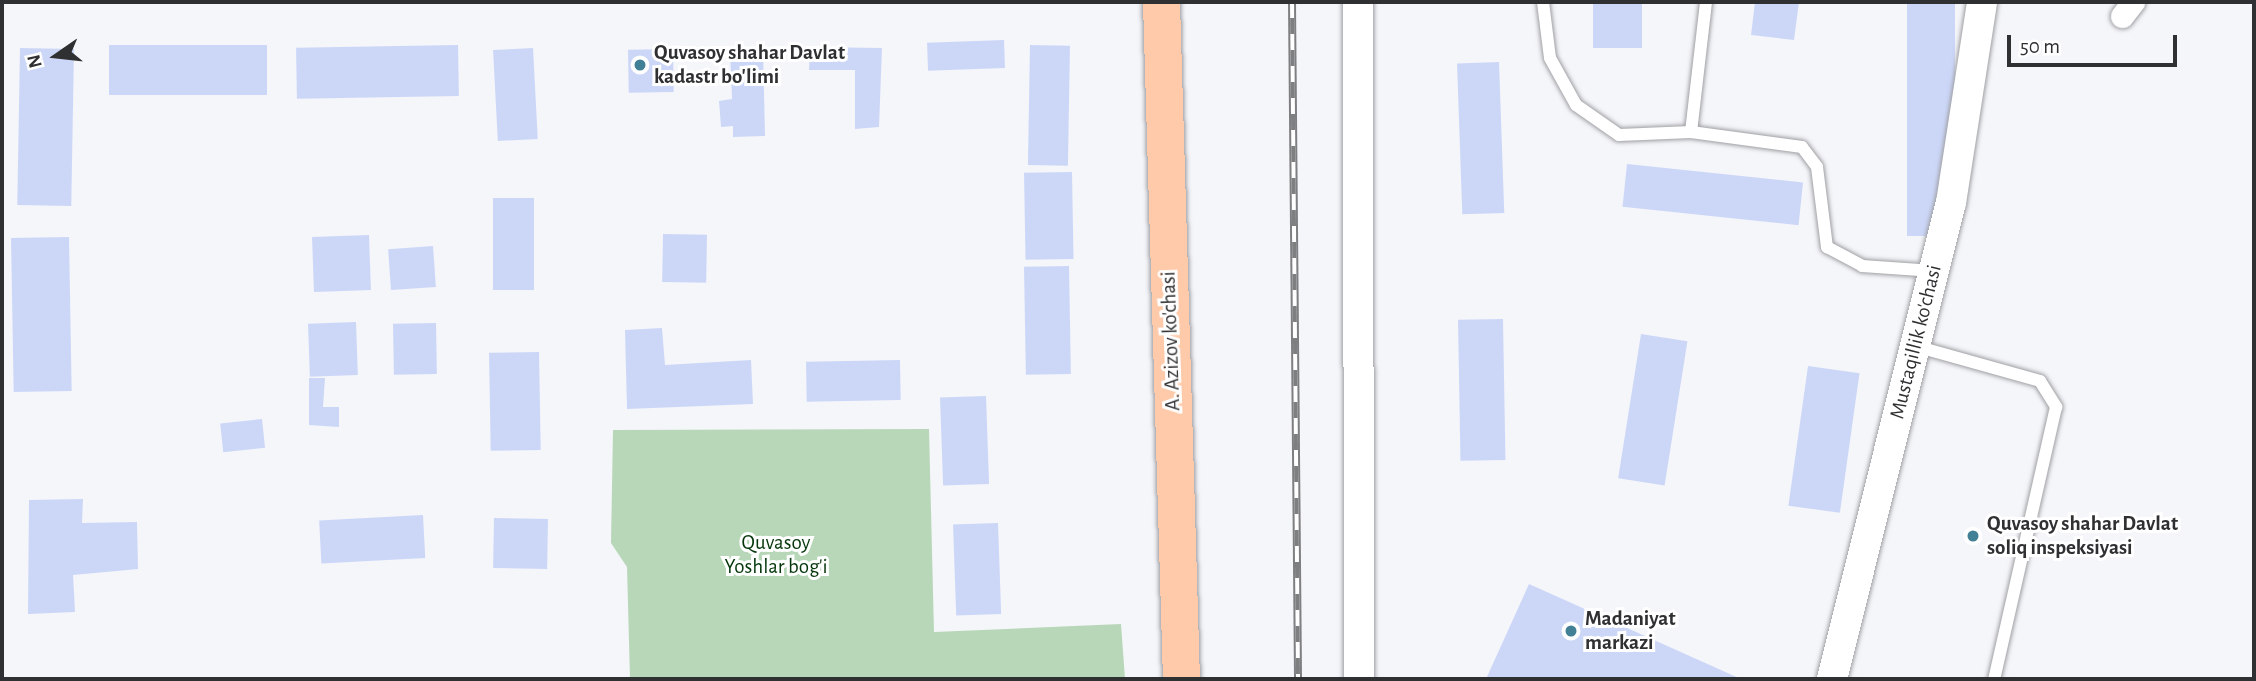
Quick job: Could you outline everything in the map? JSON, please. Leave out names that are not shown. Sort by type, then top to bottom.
[{"type":"main road","name":"A. Azizov ko'chasi","points":[[1161,2],[1181,679]]},
{"type":"street","points":[[1358,2],[1359,679]]},
{"type":"street","name":"Mustaqillik ko'chasi","points":[[1832,679],[1951,203],[1982,2]]},
{"type":"lane","points":[[1543,2],[1550,58],[1576,105],[1619,135],[1692,132],[1802,147],[1817,167],[1827,247],[1862,266],[1934,271]]},
{"type":"lane","points":[[1692,132],[1706,2]]},
{"type":"lane","points":[[1915,346],[2040,381],[2056,407],[1994,679]]},
{"type":"green space","name":"Quvasoy Yoshlar bog'i","points":[[929,429],[934,632],[1121,624],[1125,679],[630,679],[627,567],[611,543],[613,430]]},
{"type":"building","points":[[1593,2],[1642,2],[1642,48],[1593,48]]},
{"type":"building","points":[[1755,2],[1799,2],[1794,40],[1751,35]]},
{"type":"building","points":[[1907,2],[1955,2],[1955,236],[1907,236]]},
{"type":"building","points":[[1004,40],[1005,68],[928,71],[927,43]]},
{"type":"building","points":[[109,45],[267,45],[267,95],[109,95]]},
{"type":"building","points":[[458,45],[459,96],[297,99],[296,48]]},
{"type":"building","points":[[1030,45],[1070,46],[1068,166],[1028,165]]},
{"type":"building","points":[[810,47],[882,48],[879,127],[855,129],[855,70],[809,70]]},
{"type":"building","points":[[20,48],[74,49],[71,206],[17,205]]},
{"type":"building","points":[[533,48],[538,139],[498,141],[493,50]]},
{"type":"building","points":[[673,49],[674,92],[629,93],[628,50]]},
{"type":"building","points":[[763,49],[765,136],[733,137],[733,126],[721,127],[719,101],[732,99],[730,50]]},
{"type":"building","points":[[1499,62],[1504,213],[1462,214],[1457,63]]},
{"type":"building","points":[[1627,164],[1803,183],[1799,225],[1623,207]]},
{"type":"building","points":[[1072,172],[1074,259],[1026,260],[1024,173]]},
{"type":"building","points":[[493,198],[534,198],[534,290],[493,290]]},
{"type":"building","points":[[663,234],[707,235],[706,283],[662,282]]},
{"type":"building","points":[[369,235],[371,290],[314,292],[312,237]]},
{"type":"building","points":[[69,237],[72,391],[14,392],[11,238]]},
{"type":"building","points":[[433,246],[436,287],[391,290],[388,249]]},
{"type":"building","points":[[1069,266],[1071,374],[1026,375],[1024,267]]},
{"type":"building","points":[[1503,319],[1505,460],[1460,461],[1458,320]]},
{"type":"building","points":[[356,322],[358,375],[310,377],[308,324]]},
{"type":"building","points":[[436,323],[437,374],[394,375],[393,324]]},
{"type":"building","points":[[662,328],[665,365],[751,360],[753,404],[627,409],[625,330]]},
{"type":"building","points":[[1641,334],[1687,341],[1665,486],[1618,478]]},
{"type":"building","points":[[539,352],[541,450],[491,451],[489,353]]},
{"type":"building","points":[[900,360],[901,400],[807,402],[806,362]]},
{"type":"building","points":[[1808,366],[1859,373],[1840,513],[1788,506]]},
{"type":"building","points":[[309,378],[325,378],[323,407],[339,407],[339,427],[309,425]]},
{"type":"building","points":[[986,396],[989,484],[943,486],[940,398]]},
{"type":"building","points":[[262,419],[265,448],[223,452],[220,423]]},
{"type":"building","points":[[83,499],[82,523],[137,522],[138,569],[73,575],[75,612],[28,614],[29,500]]},
{"type":"building","points":[[423,515],[425,558],[321,563],[319,520]]},
{"type":"building","points":[[494,518],[548,519],[547,569],[493,568]]},
{"type":"building","points":[[998,523],[1001,614],[956,616],[953,525]]},
{"type":"building","name":"Madaniyat markazi","points":[[1529,584],[1741,679],[1486,679]]},
{"type":"railway","points":[[1292,2],[1298,679]]},
{"type":"place","name":"Quvasoy shahar Davlat kadastr bo'limi","points":[[640,65]]},
{"type":"place","name":"Quvasoy shahar Davlat soliq inspeksiyasi","points":[[1973,536]]},
{"type":"place","name":"Madaniyat markazi","points":[[1571,631]]}]
